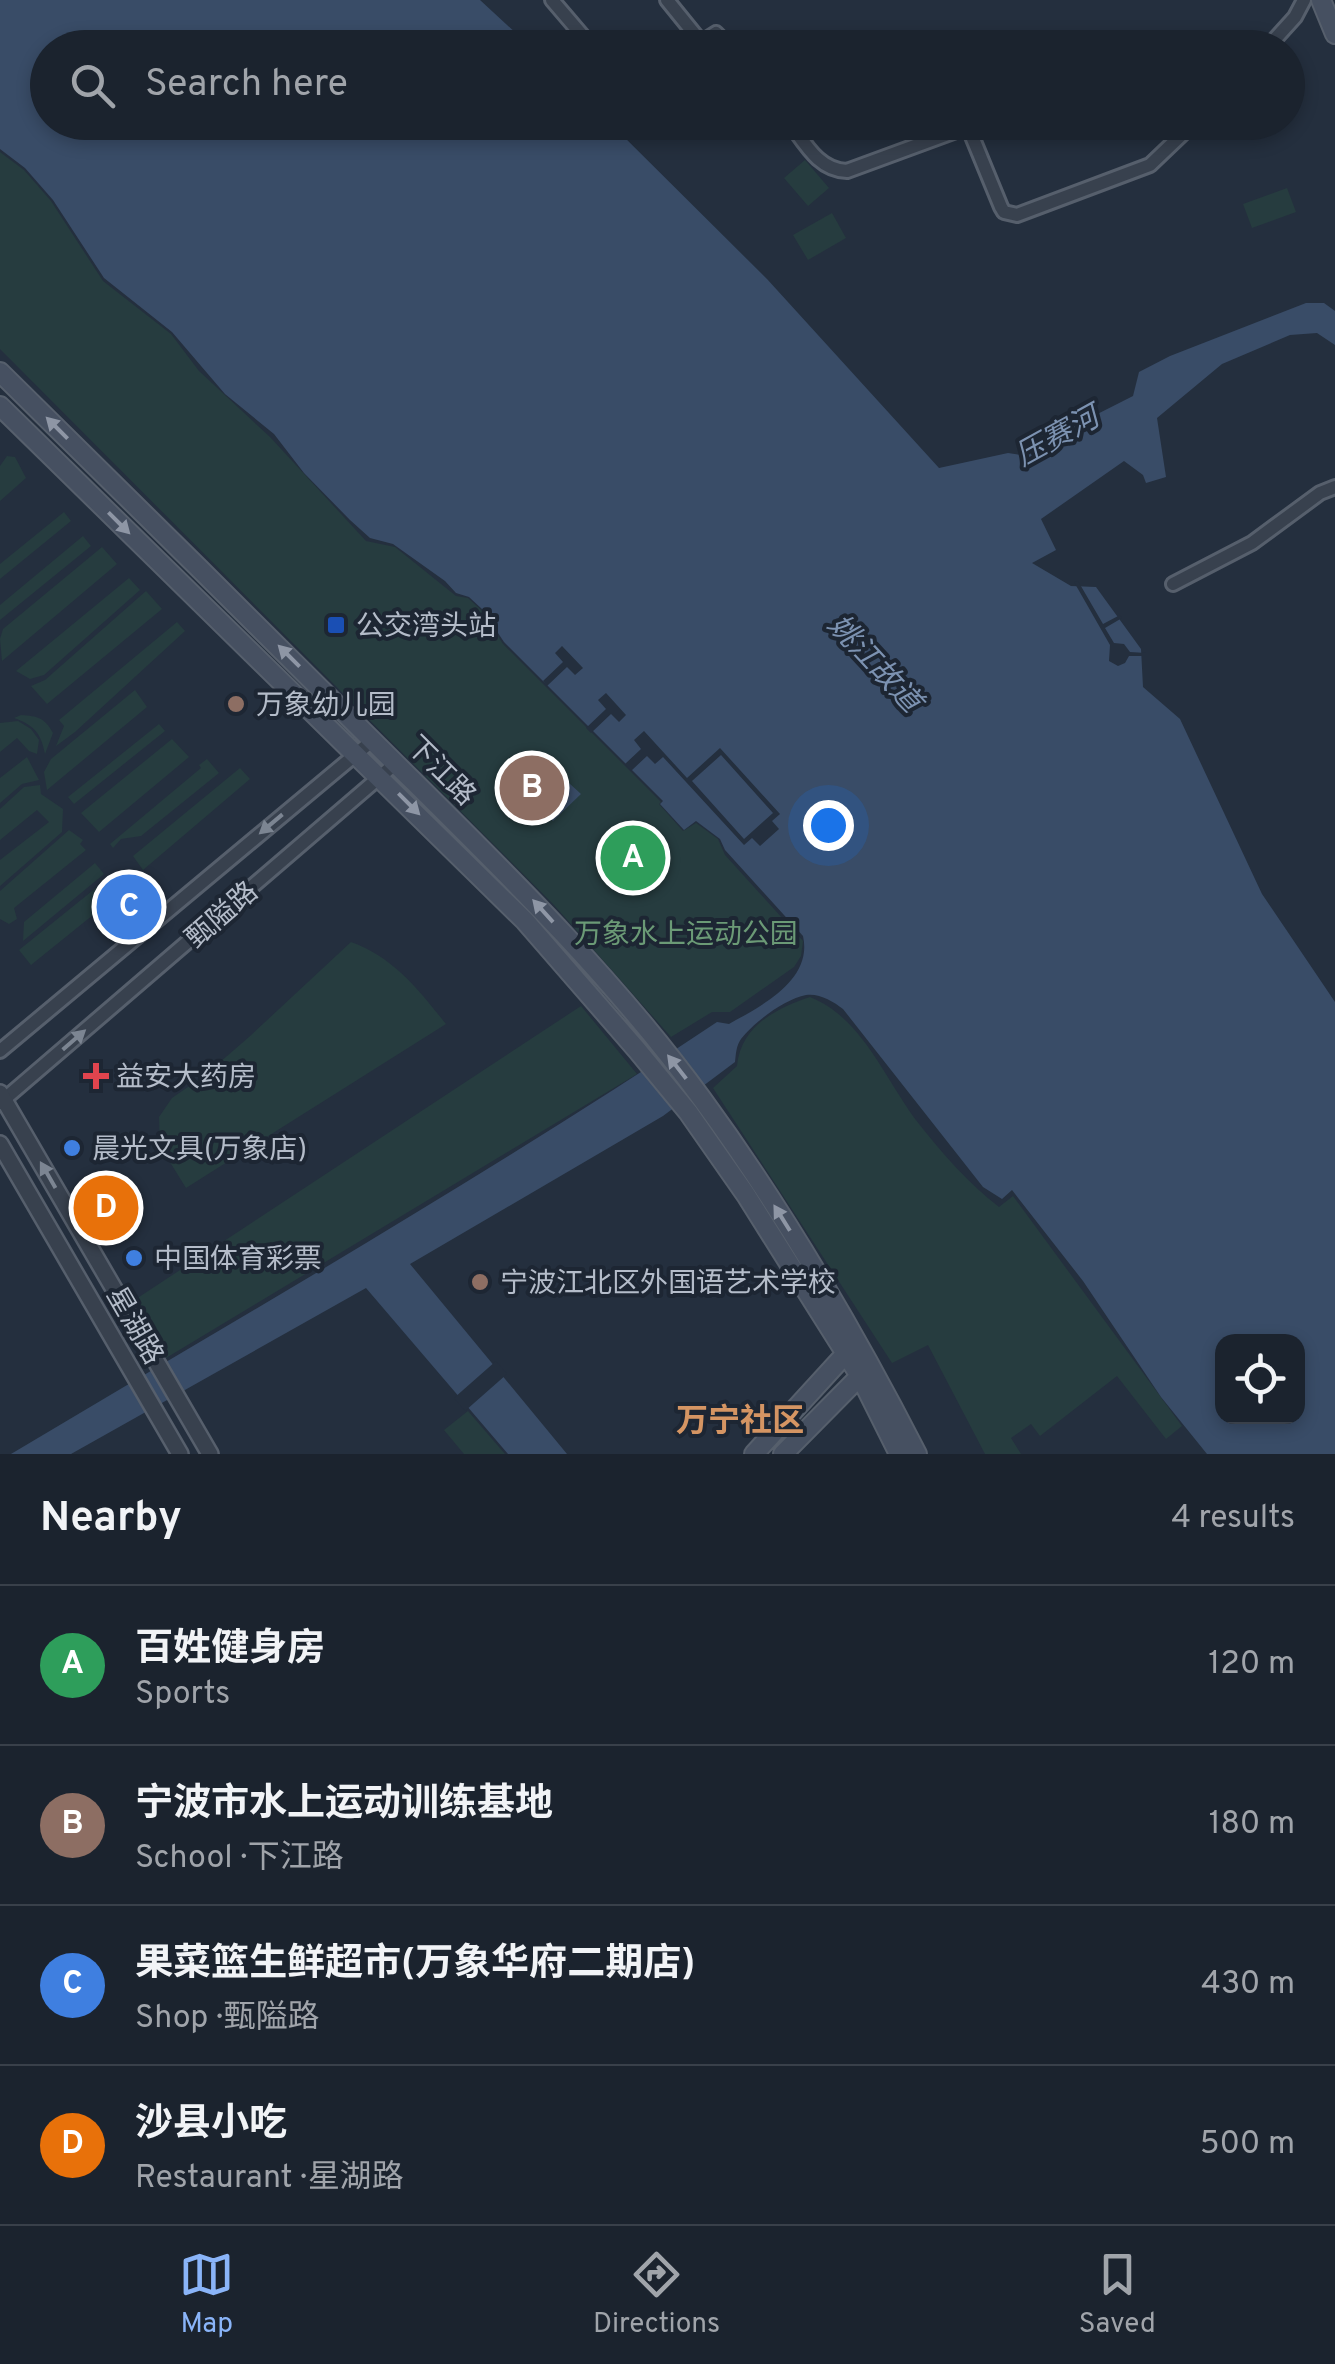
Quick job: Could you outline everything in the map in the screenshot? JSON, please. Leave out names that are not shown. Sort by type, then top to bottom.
[{"type":"main road","points":[[1321,0],[1335,34]]},
{"type":"main road","name":"下江路","points":[[0,372],[534,902],[653,1037],[762,1186],[899,1435],[917,1454]]},
{"type":"main road","name":"下江路","points":[[0,406],[525,921],[682,1106],[852,1347]]},
{"type":"main road","points":[[754,1454],[852,1347]]},
{"type":"main road","points":[[783,1454],[866,1370]]},
{"type":"main road","name":"下江路","points":[[899,1435],[899,1454]]},
{"type":"street","points":[[552,0],[578,30]]},
{"type":"street","points":[[667,0],[687,30]]},
{"type":"street","points":[[1284,30],[1304,0]]},
{"type":"street","points":[[803,140],[820,162],[847,170],[930,140]]},
{"type":"street","points":[[972,140],[1001,207],[1017,216],[1150,165],[1176,140]]},
{"type":"street","points":[[1172,584],[1252,543],[1320,492],[1335,488]]},
{"type":"street","name":"甄隘路","points":[[0,1050],[373,740]]},
{"type":"street","name":"甄隘路","points":[[1,1099],[396,763]]},
{"type":"street","name":"星湖路","points":[[1,1099],[210,1454]]},
{"type":"street","points":[[4,1150],[29,1142]]},
{"type":"street","name":"星湖路","points":[[4,1150],[180,1454]]},
{"type":"green space","name":"万象水上运动公园","points":[[0,152],[24,170],[51,201],[103,281],[171,334],[199,371],[270,437],[366,541],[395,547],[456,596],[468,598],[481,610],[503,644],[661,802],[683,831],[696,823],[718,839],[725,855],[803,941],[801,956],[794,967],[730,1012],[712,1012],[671,1037],[554,905],[0,349]]},
{"type":"green space","points":[[805,160],[829,188],[808,206],[784,178]]},
{"type":"green space","points":[[1287,188],[1296,212],[1252,228],[1243,204]]},
{"type":"green space","points":[[832,213],[846,238],[808,260],[793,235]]},
{"type":"green space","points":[[7,456],[15,457],[26,478],[0,501],[0,466]]},
{"type":"green space","points":[[64,512],[71,521],[0,579],[0,564]]},
{"type":"green space","points":[[83,536],[91,546],[0,620],[0,605]]},
{"type":"green space","points":[[102,547],[117,564],[2,661],[3,629]]},
{"type":"green space","points":[[129,578],[140,590],[44,675],[30,679],[16,671]]},
{"type":"green space","points":[[146,591],[162,609],[47,704],[31,686],[45,680]]},
{"type":"green space","points":[[177,622],[185,631],[56,746],[64,726],[59,720]]},
{"type":"green space","points":[[135,690],[147,707],[47,790],[44,772],[51,759]]},
{"type":"green space","points":[[21,715],[40,719],[50,728],[53,733],[45,754],[35,731],[14,718]]},
{"type":"green space","points":[[18,721],[39,740],[37,754],[17,738],[0,752],[0,723]]},
{"type":"green space","points":[[159,724],[165,731],[74,804],[68,797]]},
{"type":"green space","points":[[172,739],[189,757],[99,832],[81,813]]},
{"type":"green space","points":[[27,757],[39,780],[22,784],[0,803],[0,778]]},
{"type":"green space","points":[[207,759],[219,773],[141,836],[121,839],[113,848],[110,844]]},
{"type":"green space","points":[[240,768],[250,779],[143,870],[133,856]]},
{"type":"green space","points":[[40,785],[41,794],[63,809],[62,832],[0,886],[0,860],[49,822],[37,810],[0,840],[0,809],[24,787]]},
{"type":"green space","points":[[69,830],[83,840],[80,844],[86,850],[14,908],[17,919],[9,924],[0,919],[0,891]]},
{"type":"green space","points":[[95,863],[104,874],[23,941],[24,922]]},
{"type":"green space","points":[[107,879],[119,894],[31,965],[19,950]]},
{"type":"green space","points":[[351,942],[392,965],[446,1024],[186,1188],[160,1146],[159,1117],[172,1098],[249,1037]]},
{"type":"green space","points":[[810,997],[829,1007],[859,1035],[919,1124],[967,1179],[999,1207],[1013,1196],[1182,1426],[1166,1439],[1117,1376],[1040,1436],[1031,1424],[1011,1438],[1021,1454],[985,1454],[928,1345],[892,1363],[713,1088],[737,1066],[745,1040],[762,1021]]},
{"type":"green space","points":[[581,1006],[637,1074],[166,1358],[133,1301]]},
{"type":"green space","points":[[468,1411],[505,1454],[464,1454],[444,1430]]},
{"type":"water","points":[[0,0],[480,0],[513,30],[30,30],[30,140],[627,140],[767,279],[939,468],[1045,449],[1050,438],[1133,396],[1139,372],[1170,356],[1306,303],[1324,303],[1335,311],[1335,345],[1317,333],[1290,335],[1222,364],[1157,418],[1166,477],[1146,483],[1143,475],[1124,461],[1041,519],[1056,550],[1032,563],[1071,586],[1096,587],[1141,649],[1143,687],[1180,719],[1262,894],[1335,1002],[1335,1454],[1207,1454],[1161,1397],[1083,1281],[1012,1190],[1002,1199],[983,1187],[843,1009],[826,998],[811,995],[789,1001],[762,1019],[739,1042],[735,1062],[663,1116],[410,1264],[567,1454],[508,1454],[366,1288],[71,1454],[11,1454],[455,1189],[717,1022],[729,1024],[755,1009],[782,990],[800,966],[804,952],[803,936],[725,850],[720,839],[696,821],[684,830],[660,804],[663,801],[504,642],[469,597],[456,593],[393,544],[370,538],[350,520],[304,473],[274,434],[225,394],[172,332],[104,278],[53,200],[25,168],[0,149]]},
{"type":"water","points":[[569,783],[581,794],[553,821],[542,810]]},
{"type":"pier","points":[[1078,581],[1103,624],[1120,615],[1122,618],[1105,628],[1114,643],[1146,656],[1129,656],[1118,666],[1109,661],[1110,645],[1074,582]]},
{"type":"pier","points":[[562,646],[583,668],[575,675],[567,667],[547,686],[543,681],[563,662],[555,653]]},
{"type":"pier","points":[[606,693],[626,715],[619,722],[611,714],[591,733],[586,728],[606,709],[598,700]]},
{"type":"pier","points":[[644,731],[687,778],[720,748],[780,814],[772,821],[779,829],[760,846],[752,838],[744,845],[663,757],[655,764],[647,756],[631,771],[625,764],[641,749],[634,740]],"holes":[[[721,755],[773,813],[744,839],[692,781]]]},
{"type":"pier","points":[[496,1361],[507,1374],[465,1411],[454,1398]]},
{"type":"place","name":"公交湾头站","points":[[336,625]]},
{"type":"place","name":"万象幼儿园","points":[[236,704]]},
{"type":"place","name":"宁波市水上运动训练基地","points":[[532,788]]},
{"type":"place","name":"百姓健身房","points":[[633,858]]},
{"type":"place","name":"果菜篮生鲜超市(万象华府二期店)","points":[[129,907]]},
{"type":"place","name":"益安大药房","points":[[96,1076]]},
{"type":"place","name":"晨光文具(万象店)","points":[[72,1148]]},
{"type":"place","name":"沙县小吃","points":[[106,1208]]},
{"type":"place","name":"中国体育彩票","points":[[134,1258]]},
{"type":"place","name":"宁波江北区外国语艺术学校","points":[[480,1282]]},
{"type":"district","name":"万宁社区","points":[[740,1420]]},
{"type":"water label","name":"压赛河","points":[[1057,436]]},
{"type":"water label","name":"姚江故道","points":[[875,663]]}]
